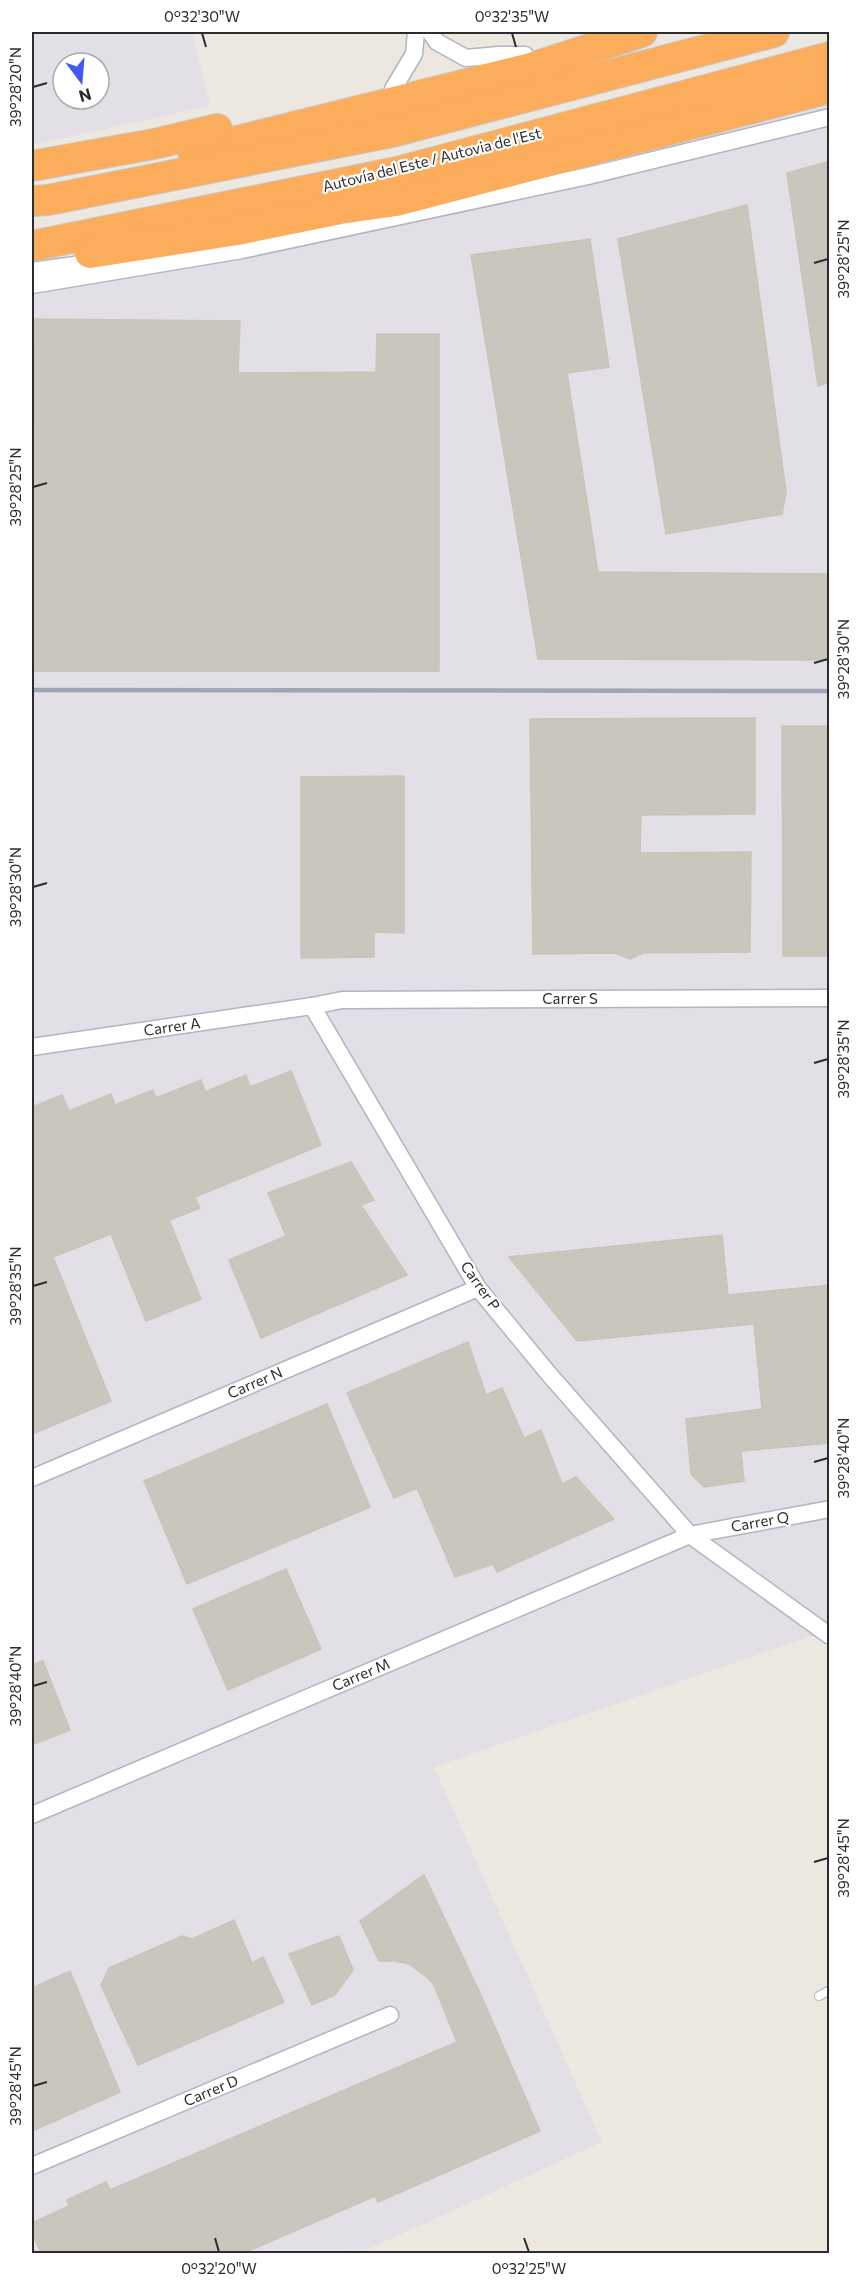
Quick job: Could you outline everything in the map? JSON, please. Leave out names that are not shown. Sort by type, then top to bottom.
[{"type":"highway","points":[[32,166],[154,144],[501,65],[525,55],[640,32]]},
{"type":"highway","points":[[32,189],[44,183],[160,160],[531,68],[640,32]]},
{"type":"highway","points":[[32,201],[48,200],[392,132],[774,32]]},
{"type":"highway","name":"Autovía del Este / Autovia de l'Est","points":[[32,246],[398,172],[830,57]]},
{"type":"highway","points":[[32,260],[202,236],[340,209],[396,201],[830,88]]},
{"type":"street","points":[[393,89],[414,54],[416,32]]},
{"type":"street","points":[[430,32],[437,42],[466,58],[525,55]]},
{"type":"street","points":[[32,285],[254,248],[588,176],[830,117]]},
{"type":"street","points":[[32,271],[239,238],[343,217],[396,201]]},
{"type":"street","name":"Carrer S","points":[[312,1006],[342,1000],[830,998]]},
{"type":"street","name":"Carrer A","points":[[32,1044],[312,1006]]},
{"type":"street","name":"Carrer P","points":[[312,1006],[478,1288],[548,1373],[690,1535],[830,1636]]},
{"type":"street","name":"Carrer N","points":[[32,1478],[478,1288]]},
{"type":"street","name":"Carrer Q","points":[[690,1535],[830,1509]]},
{"type":"street","name":"Carrer M","points":[[32,1815],[690,1535]]},
{"type":"street","name":"Carrer D","points":[[32,2166],[390,2015]]},
{"type":"lane","points":[[819,1996],[830,1990]]},
{"type":"shaded area","points":[[32,32],[192,32],[210,106],[32,145]]},
{"type":"shaded area","points":[[829,99],[829,1630],[434,1767],[602,2142],[360,2253],[32,2253],[32,266]]},
{"type":"building","points":[[827,162],[830,170],[830,382],[818,386],[787,173]]},
{"type":"building","points":[[747,205],[786,492],[782,514],[666,534],[618,239]]},
{"type":"building","points":[[590,239],[609,367],[567,373],[598,572],[830,574],[830,660],[538,659],[471,255]]},
{"type":"building","points":[[35,319],[240,321],[238,373],[376,372],[377,334],[439,334],[439,671],[32,671]]},
{"type":"building","points":[[755,718],[755,814],[641,815],[640,853],[751,852],[750,952],[643,953],[630,959],[615,953],[533,954],[530,719]]},
{"type":"building","points":[[782,726],[830,726],[830,956],[783,956]]},
{"type":"building","points":[[404,776],[404,933],[374,932],[374,957],[301,958],[301,777]]},
{"type":"building","points":[[291,1071],[321,1145],[195,1197],[200,1208],[169,1220],[201,1299],[146,1321],[111,1234],[53,1257],[111,1401],[32,1434],[32,1107],[62,1095],[69,1111],[111,1094],[115,1105],[153,1090],[156,1098],[201,1080],[205,1092],[246,1075],[250,1087]]},
{"type":"building","points":[[351,1162],[374,1200],[361,1205],[407,1275],[261,1338],[229,1260],[286,1236],[268,1193]]},
{"type":"building","points":[[722,1235],[728,1295],[830,1285],[830,1443],[741,1451],[744,1481],[704,1487],[691,1474],[686,1419],[762,1409],[754,1324],[577,1341],[509,1257]]},
{"type":"building","points":[[468,1342],[486,1395],[502,1388],[524,1438],[541,1430],[562,1484],[576,1477],[614,1519],[497,1572],[493,1564],[455,1577],[417,1488],[394,1498],[347,1393]]},
{"type":"building","points":[[327,1404],[370,1507],[187,1584],[144,1481]]},
{"type":"building","points":[[286,1569],[321,1649],[228,1690],[193,1609]]},
{"type":"building","points":[[43,1661],[70,1730],[32,1745],[32,1665]]},
{"type":"building","points":[[424,1875],[480,1993],[540,2131],[378,2202],[375,2196],[244,2253],[41,2253],[32,2232],[32,2223],[69,2206],[67,2200],[106,2182],[110,2190],[457,2042],[434,1985],[409,1964],[379,1961],[360,1921]]},
{"type":"building","points":[[234,1920],[252,1963],[263,1957],[284,2002],[138,2065],[101,1985],[109,1968],[182,1936],[192,1939]]},
{"type":"building","points":[[339,1936],[353,1970],[335,1995],[312,2005],[289,1954]]},
{"type":"building","points":[[70,1971],[120,2092],[32,2131],[32,1988]]},
{"type":"railway","points":[[32,690],[830,691]]}]
